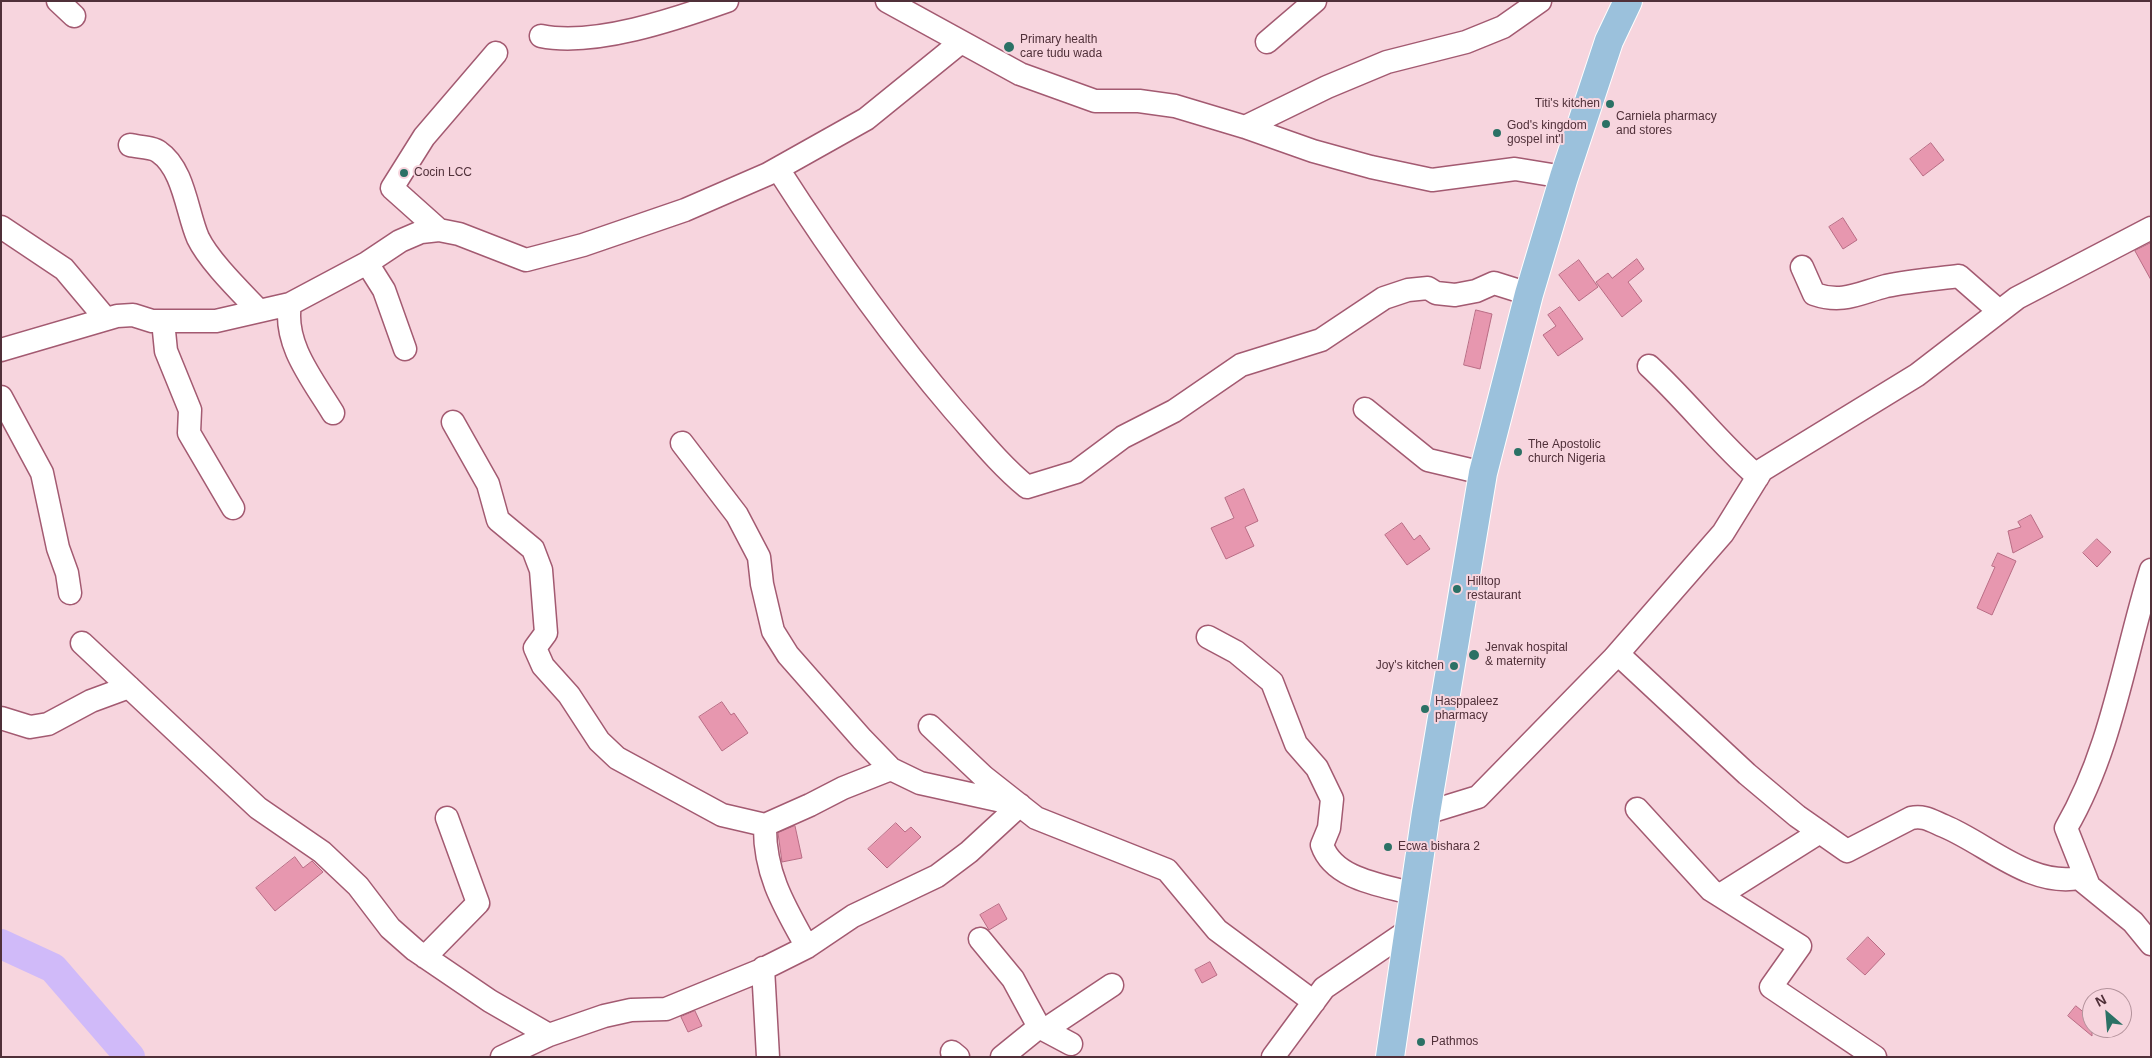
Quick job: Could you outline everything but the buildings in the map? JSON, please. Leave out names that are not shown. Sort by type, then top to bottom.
[{"type":"main road","points":[[1390,1057],[1426,813],[1483,473],[1529,294],[1564,177],[1609,41],[1628,1]]},
{"type":"street","points":[[541,36],[560,40],[593,36],[647,25],[727,1]]},
{"type":"street","points":[[887,1],[1020,74],[1095,101],[1139,100],[1175,106],[1245,127],[1313,151],[1371,167],[1432,180],[1515,169],[1564,177]]},
{"type":"street","points":[[1267,42],[1315,1]]},
{"type":"street","points":[[1245,127],[1327,87],[1387,62],[1473,39],[1503,26],[1540,1]]},
{"type":"street","points":[[1,350],[106,319],[133,316],[163,322],[216,322],[290,304],[367,262],[400,241],[421,232],[439,230],[459,234],[526,260],[584,246],[685,210],[778,169],[866,119],[961,42]]},
{"type":"street","points":[[439,230],[392,188],[424,137],[496,53]]},
{"type":"street","points":[[130,145],[159,151],[168,162],[178,177],[198,239],[223,272],[259,311]]},
{"type":"street","points":[[778,169],[848,275],[918,368],[1006,470],[1027,487],[1076,472],[1123,437],[1174,410],[1241,364],[1321,340],[1384,298],[1408,290],[1428,288],[1436,293],[1455,295],[1476,291],[1494,283],[1529,294]]},
{"type":"street","points":[[1,227],[64,269],[106,319]]},
{"type":"street","points":[[1426,813],[1478,797],[1618,654],[1723,533],[1762,470],[1918,375],[2017,298],[2151,228]]},
{"type":"street","points":[[367,262],[384,290],[405,349]]},
{"type":"street","points":[[1802,267],[1814,294],[1830,300],[1849,298],[1886,286],[1959,276],[1999,311]]},
{"type":"street","points":[[290,304],[287,319],[298,356],[333,413]]},
{"type":"street","points":[[163,322],[166,351],[190,410],[189,433],[233,508]]},
{"type":"street","points":[[1649,366],[1673,389],[1729,452],[1758,476]]},
{"type":"street","points":[[1,397],[42,473],[58,548],[67,572],[70,593]]},
{"type":"street","points":[[1365,410],[1428,460],[1483,473]]},
{"type":"street","points":[[453,422],[488,484],[498,520],[533,548],[541,570],[546,633],[536,648],[543,666],[570,695],[599,741],[617,758],[722,815],[765,825],[843,788],[891,769]]},
{"type":"street","points":[[682,443],[738,515],[759,557],[762,584],[773,631],[788,656],[891,769],[920,783],[1020,806]]},
{"type":"street","points":[[2089,886],[2066,828],[2080,803],[2115,708],[2134,625],[2151,570]]},
{"type":"street","points":[[1208,636],[1236,652],[1272,682],[1296,744],[1317,768],[1332,799],[1329,828],[1322,845],[1325,855],[1350,876],[1414,894]]},
{"type":"street","points":[[82,643],[258,808],[322,852],[358,886],[390,928],[425,957],[490,1001],[549,1035]]},
{"type":"street","points":[[1618,654],[1747,774],[1797,816],[1847,851],[1911,818],[1921,816],[1960,832],[2037,875],[2064,880],[2079,878],[2133,922],[2151,944]]},
{"type":"street","points":[[1,718],[30,727],[48,724],[91,701],[129,687]]},
{"type":"street","points":[[930,726],[984,777],[1036,818],[1167,870],[1217,930],[1314,1002]]},
{"type":"street","points":[[502,1057],[549,1035],[622,1012],[666,1009],[763,968],[807,947],[853,916],[937,876],[969,852],[1020,806]]},
{"type":"street","points":[[1637,809],[1711,890],[1800,946],[1771,986],[1875,1057]]},
{"type":"street","points":[[425,957],[478,903],[447,818]]},
{"type":"street","points":[[765,825],[765,849],[770,871],[789,915],[807,947]]},
{"type":"street","points":[[1720,895],[1820,832]]},
{"type":"street","points":[[1273,1057],[1324,988],[1409,930]]},
{"type":"street","points":[[980,939],[1013,979],[1039,1027],[1071,1044]]},
{"type":"street","points":[[763,968],[768,1057]]},
{"type":"street","points":[[1002,1057],[1039,1027],[1049,1027],[1112,984]]},
{"type":"waterway","points":[[1,944],[53,968],[130,1057]]},
{"type":"place","name":"Primary health care tudu wada","points":[[1009,47]]},
{"type":"place","name":"Titi's kitchen","points":[[1610,104]]},
{"type":"place","name":"Carniela pharmacy and stores","points":[[1606,124]]},
{"type":"place","name":"God's kingdom gospel int'l","points":[[1497,133]]},
{"type":"place","name":"Cocin LCC","points":[[404,173]]},
{"type":"place","name":"The Apostolic church Nigeria","points":[[1518,452]]},
{"type":"place","name":"Hilltop restaurant","points":[[1457,589]]},
{"type":"place","name":"Jenvak hospital & maternity","points":[[1474,655]]},
{"type":"place","name":"Joy's kitchen","points":[[1454,666]]},
{"type":"place","name":"Hasppaleez pharmacy","points":[[1425,709]]},
{"type":"place","name":"Ecwa bishara 2","points":[[1388,847]]},
{"type":"place","name":"Pathmos","points":[[1421,1042]]}]
